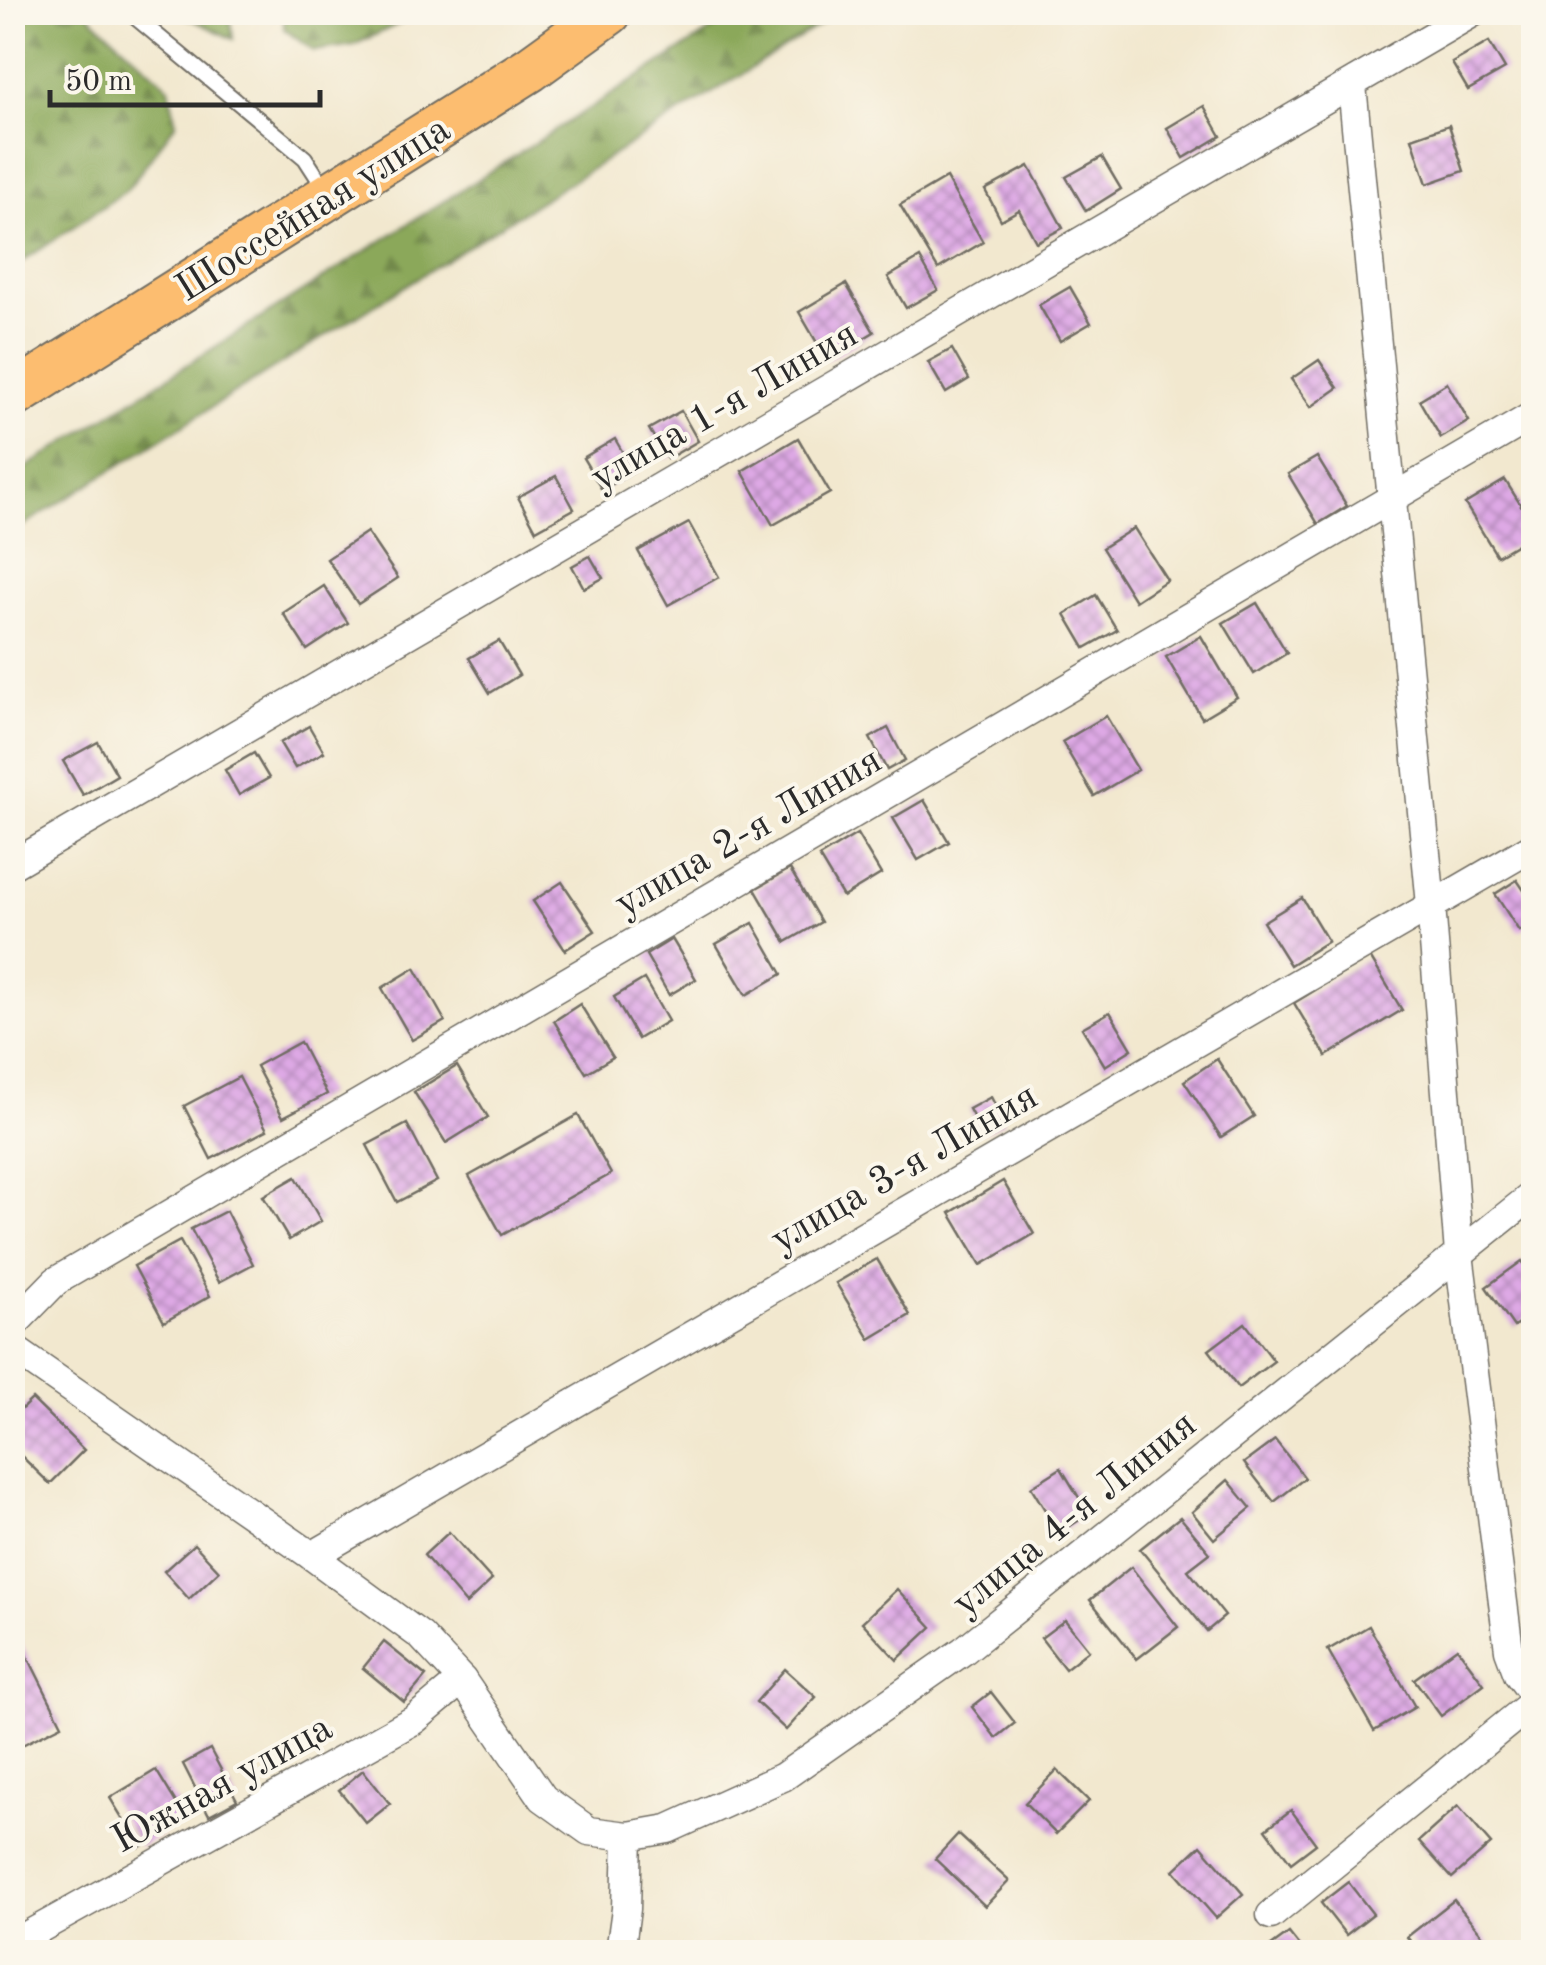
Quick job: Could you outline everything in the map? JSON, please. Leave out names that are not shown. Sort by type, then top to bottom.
[{"type":"main road","name":"Шоссейная улица","points":[[12,396],[530,69],[608,12]]},
{"type":"street","name":"улица 1-я Линия","points":[[12,865],[1474,12]]},
{"type":"street","points":[[1271,1915],[1534,1698],[1518,1674],[1509,1650],[1460,1254],[1431,905],[1352,85]]},
{"type":"street","name":"улица 2-я Линия","points":[[12,1326],[56,1281],[1534,416]]},
{"type":"street","name":"улица 3-я Линия","points":[[312,1556],[1534,846]]},
{"type":"street","name":"улица 4-я Линия","points":[[628,1836],[668,1829],[783,1777],[963,1651],[1534,1194]]},
{"type":"street","points":[[12,1348],[421,1636],[462,1680],[543,1798],[589,1831],[628,1836],[626,1909],[620,1952]]},
{"type":"street","name":"Южная улица","points":[[12,1944],[414,1720],[462,1680]]},
{"type":"lane","points":[[129,12],[305,158],[330,196]]},
{"type":"green space","points":[[13,12],[87,13],[169,87],[176,123],[127,190],[13,268]]},
{"type":"green space","points":[[284,12],[421,13],[354,45],[314,51],[284,29]]},
{"type":"green space","points":[[179,13],[230,13],[233,39]]},
{"type":"green space","points":[[739,13],[839,13],[13,532],[13,476]]},
{"type":"building","points":[[1489,42],[1505,69],[1468,90],[1452,63]]},
{"type":"building","points":[[1204,106],[1221,136],[1184,158],[1167,128]]},
{"type":"building","points":[[1449,125],[1464,171],[1427,184],[1412,138]]},
{"type":"building","points":[[1102,157],[1121,189],[1086,211],[1066,177]]},
{"type":"building","points":[[1029,166],[1063,228],[1036,242],[1019,210],[1001,220],[985,190]]},
{"type":"building","points":[[946,178],[983,242],[938,269],[900,205]]},
{"type":"building","points":[[920,258],[938,290],[906,308],[888,277]]},
{"type":"building","points":[[846,284],[874,332],[827,360],[799,312]]},
{"type":"building","points":[[1070,287],[1091,323],[1060,341],[1039,305]]},
{"type":"building","points":[[952,349],[969,379],[946,393],[928,362]]},
{"type":"building","points":[[1319,360],[1338,388],[1311,407],[1291,379]]},
{"type":"building","points":[[1447,383],[1469,421],[1441,438],[1419,400]]},
{"type":"building","points":[[681,411],[698,441],[667,459],[649,429]]},
{"type":"building","points":[[798,438],[830,493],[773,525],[742,471]]},
{"type":"building","points":[[615,439],[634,472],[602,490],[583,458]]},
{"type":"building","points":[[1317,457],[1347,506],[1318,524],[1288,474]]},
{"type":"building","points":[[556,476],[574,509],[536,530],[518,497]]},
{"type":"building","points":[[1505,480],[1534,526],[1534,534],[1497,556],[1465,504]]},
{"type":"building","points":[[689,523],[719,577],[668,605],[638,551]]},
{"type":"building","points":[[1134,528],[1167,580],[1135,601],[1102,548]]},
{"type":"building","points":[[367,532],[398,578],[358,604],[327,559]]},
{"type":"building","points":[[590,556],[603,578],[584,588],[572,566]]},
{"type":"building","points":[[324,586],[348,623],[307,650],[283,613]]},
{"type":"building","points":[[1096,595],[1117,630],[1085,648],[1065,614]]},
{"type":"building","points":[[1257,603],[1287,653],[1254,674],[1223,623]]},
{"type":"building","points":[[1201,636],[1237,697],[1202,718],[1166,657]]},
{"type":"building","points":[[499,641],[519,675],[490,693],[469,658]]},
{"type":"building","points":[[1106,716],[1138,770],[1094,796],[1062,742]]},
{"type":"building","points":[[309,726],[324,752],[295,768],[280,743]]},
{"type":"building","points":[[888,728],[905,760],[887,770],[870,738]]},
{"type":"building","points":[[98,742],[117,775],[83,795],[63,761]]},
{"type":"building","points":[[254,753],[269,778],[239,795],[225,770]]},
{"type":"building","points":[[924,800],[949,842],[918,860],[893,818]]},
{"type":"building","points":[[857,834],[881,874],[843,897],[819,857]]},
{"type":"building","points":[[790,869],[821,922],[786,942],[755,889]]},
{"type":"building","points":[[1517,880],[1534,905],[1534,922],[1519,931],[1495,894]]},
{"type":"building","points":[[562,882],[595,931],[565,950],[533,901]]},
{"type":"building","points":[[1302,898],[1328,941],[1290,965],[1263,922]]},
{"type":"building","points":[[753,923],[782,974],[746,995],[716,944]]},
{"type":"building","points":[[672,939],[696,979],[669,995],[646,955]]},
{"type":"building","points":[[1370,957],[1402,1010],[1326,1056],[1294,1003]]},
{"type":"building","points":[[415,968],[445,1021],[412,1040],[382,988]]},
{"type":"building","points":[[644,979],[668,1021],[638,1039],[614,997]]},
{"type":"building","points":[[580,1004],[613,1057],[586,1073],[554,1021]]},
{"type":"building","points":[[1110,1012],[1132,1049],[1105,1066],[1082,1028]]},
{"type":"building","points":[[300,1042],[327,1094],[283,1117],[256,1066]]},
{"type":"building","points":[[1217,1059],[1254,1116],[1221,1137],[1184,1081]]},
{"type":"building","points":[[457,1066],[488,1117],[446,1143],[414,1092]]},
{"type":"building","points":[[239,1077],[267,1130],[211,1159],[184,1106]]},
{"type":"building","points":[[991,1097],[1004,1122],[982,1133],[969,1109]]},
{"type":"building","points":[[578,1115],[611,1174],[502,1235],[469,1176]]},
{"type":"building","points":[[407,1124],[437,1181],[397,1202],[367,1145]]},
{"type":"building","points":[[296,1177],[321,1221],[289,1240],[263,1196]]},
{"type":"building","points":[[1003,1181],[1034,1234],[981,1265],[950,1213]]},
{"type":"building","points":[[226,1211],[253,1264],[219,1282],[191,1229]]},
{"type":"building","points":[[180,1241],[210,1296],[164,1322],[134,1266]]},
{"type":"building","points":[[877,1259],[910,1315],[870,1339],[836,1283]]},
{"type":"building","points":[[1522,1261],[1534,1277],[1534,1313],[1514,1327],[1486,1287]]},
{"type":"building","points":[[1245,1323],[1274,1361],[1238,1388],[1209,1350]]},
{"type":"building","points":[[32,1399],[84,1450],[50,1484],[12,1447],[12,1418]]},
{"type":"building","points":[[1275,1440],[1305,1478],[1274,1502],[1244,1463]]},
{"type":"building","points":[[1061,1468],[1089,1514],[1059,1533],[1031,1487]]},
{"type":"building","points":[[1228,1480],[1251,1508],[1214,1539],[1192,1512]]},
{"type":"building","points":[[1180,1517],[1210,1553],[1188,1570],[1225,1616],[1207,1631],[1140,1549]]},
{"type":"building","points":[[449,1532],[492,1580],[466,1604],[424,1555]]},
{"type":"building","points":[[194,1544],[219,1571],[189,1599],[164,1571]]},
{"type":"building","points":[[1131,1567],[1178,1627],[1137,1659],[1090,1600]]},
{"type":"building","points":[[897,1589],[932,1627],[897,1660],[862,1622]]},
{"type":"building","points":[[1065,1620],[1089,1650],[1065,1669],[1041,1638]]},
{"type":"building","points":[[1369,1626],[1415,1707],[1374,1731],[1328,1650]]},
{"type":"building","points":[[20,1641],[62,1725],[12,1750],[12,1644]]},
{"type":"building","points":[[384,1642],[426,1676],[404,1702],[363,1668]]},
{"type":"building","points":[[1457,1648],[1484,1684],[1441,1716],[1414,1679]]},
{"type":"building","points":[[785,1669],[816,1697],[786,1730],[756,1702]]},
{"type":"building","points":[[991,1692],[1015,1723],[996,1738],[972,1707]]},
{"type":"building","points":[[210,1749],[237,1800],[209,1815],[183,1764]]},
{"type":"building","points":[[156,1770],[186,1819],[140,1847],[110,1798]]},
{"type":"building","points":[[363,1770],[390,1804],[366,1823],[339,1790]]},
{"type":"building","points":[[1057,1770],[1089,1801],[1056,1834],[1025,1803]]},
{"type":"building","points":[[1458,1806],[1491,1844],[1452,1878],[1419,1841]]},
{"type":"building","points":[[1291,1810],[1316,1844],[1291,1863],[1266,1829]]},
{"type":"building","points":[[958,1834],[1009,1881],[985,1906],[935,1859]]},
{"type":"building","points":[[1201,1845],[1243,1894],[1216,1918],[1174,1870]]},
{"type":"building","points":[[1348,1882],[1373,1914],[1346,1935],[1321,1903]]},
{"type":"building","points":[[1454,1900],[1496,1952],[1419,1952],[1407,1937]]},
{"type":"building","points":[[1289,1933],[1304,1952],[1263,1952]]}]
